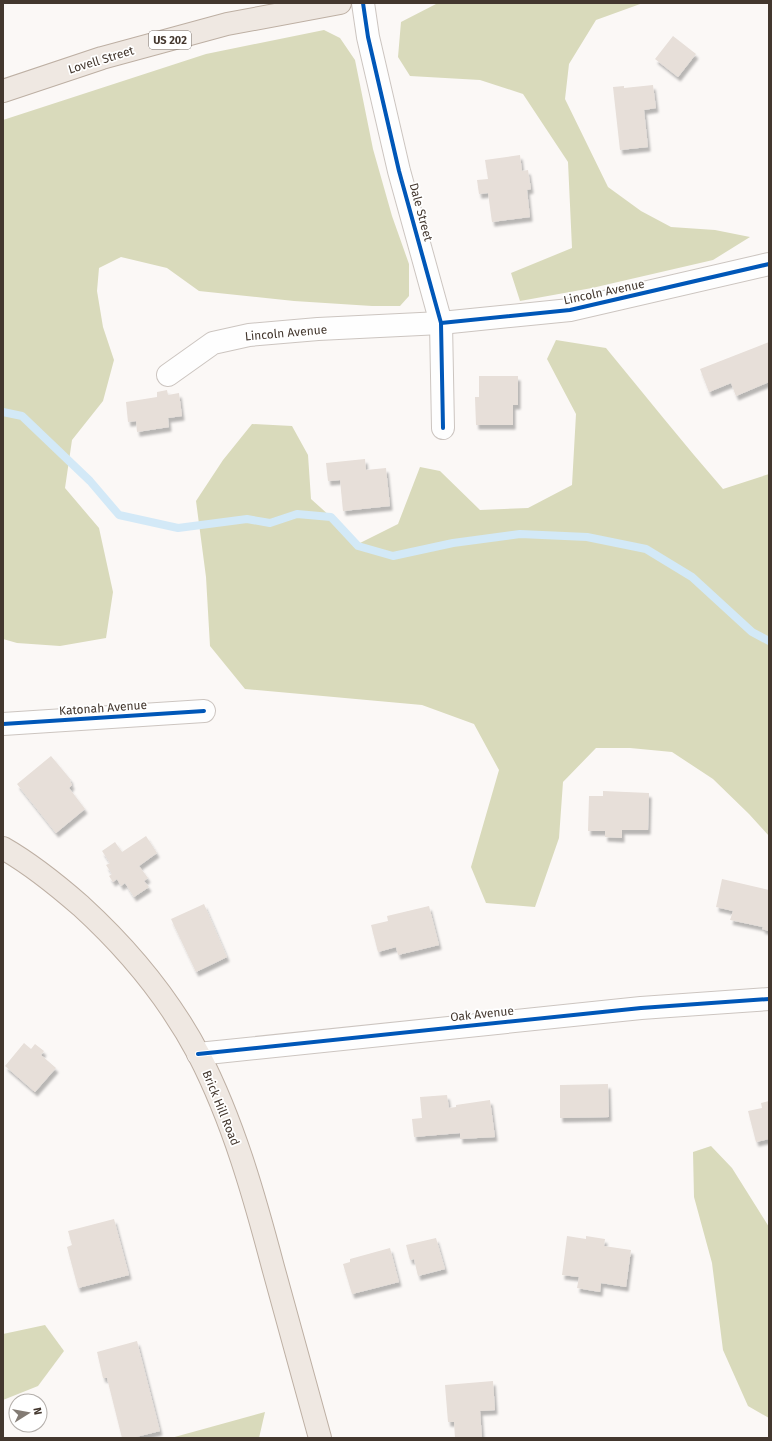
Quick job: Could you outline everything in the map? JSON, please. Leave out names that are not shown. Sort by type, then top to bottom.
[{"type":"main road","name":"Lovell Street","points":[[3,91],[102,58],[227,24],[340,3]]},
{"type":"main road","name":"Brick Hill Road","points":[[3,848],[18,857],[64,892],[104,927],[142,968],[173,1011],[198,1054],[222,1104],[261,1221],[320,1438]]},
{"type":"street","name":"Dale Street","points":[[363,3],[368,37],[399,171],[441,323],[443,428]]},
{"type":"street","name":"Lincoln Avenue","points":[[168,375],[213,343],[249,335],[318,329],[441,323],[570,310],[769,264]]},
{"type":"street","name":"Katonah Avenue","points":[[3,724],[204,711]]},
{"type":"street","name":"Oak Avenue","points":[[198,1054],[641,1008],[769,999]]},
{"type":"green space","points":[[441,3],[643,3],[596,20],[569,64],[565,99],[608,187],[641,211],[671,227],[715,230],[750,237],[713,260],[592,288],[520,301],[511,273],[572,248],[568,162],[523,94],[480,80],[410,76],[398,57],[401,22],[436,4]]},
{"type":"green space","points":[[324,30],[340,38],[355,60],[373,149],[392,216],[409,264],[409,296],[400,306],[372,306],[294,301],[199,291],[167,268],[121,257],[99,268],[97,291],[103,327],[114,360],[103,401],[72,440],[65,488],[99,528],[113,592],[106,638],[60,646],[17,643],[3,639],[3,120],[206,54]]},
{"type":"green space","points":[[556,340],[606,348],[723,489],[769,474],[769,836],[713,779],[672,752],[630,748],[596,748],[563,782],[559,838],[535,907],[486,903],[471,867],[499,770],[474,724],[422,705],[245,689],[210,646],[206,577],[196,501],[223,460],[252,424],[292,426],[308,455],[311,499],[360,543],[398,524],[420,467],[440,471],[480,510],[528,508],[572,485],[576,414],[547,359]]},
{"type":"green space","points":[[711,1146],[732,1168],[769,1227],[769,1418],[748,1406],[723,1350],[712,1263],[694,1197],[693,1152]]},
{"type":"green space","points":[[45,1325],[64,1351],[38,1386],[20,1393],[8,1393],[8,1398],[3,1400],[3,1334]]},
{"type":"green space","points":[[265,1412],[259,1438],[171,1438]]},
{"type":"building","points":[[673,36],[696,54],[678,77],[655,59]]},
{"type":"building","points":[[653,85],[656,108],[644,110],[648,147],[620,150],[613,87],[624,86],[624,88]]},
{"type":"building","points":[[520,155],[522,171],[528,170],[531,189],[527,190],[530,217],[492,222],[488,193],[479,194],[477,180],[488,179],[485,160]]},
{"type":"building","points":[[769,342],[769,382],[736,396],[731,383],[709,392],[700,369]]},
{"type":"building","points":[[479,376],[518,376],[518,405],[513,405],[513,425],[476,425],[475,397],[479,397]]},
{"type":"building","points":[[167,390],[168,395],[179,393],[182,416],[168,418],[169,427],[137,432],[136,421],[128,422],[126,402],[157,397],[157,392]]},
{"type":"building","points":[[365,459],[366,470],[386,468],[390,506],[343,511],[340,480],[328,481],[326,463]]},
{"type":"building","points":[[51,756],[71,780],[72,785],[69,788],[85,809],[56,833],[17,784]]},
{"type":"building","points":[[603,791],[649,793],[648,830],[622,830],[622,838],[605,837],[605,831],[588,831],[589,796],[603,796]]},
{"type":"building","points":[[146,836],[157,853],[139,866],[148,878],[144,881],[149,887],[134,897],[125,883],[121,886],[117,879],[113,882],[109,876],[112,874],[106,865],[110,863],[102,851],[115,842],[122,852]]},
{"type":"building","points":[[722,879],[769,890],[769,931],[762,929],[763,927],[730,920],[733,911],[716,907]]},
{"type":"building","points":[[204,904],[227,957],[196,972],[171,919]]},
{"type":"building","points":[[429,906],[439,945],[398,955],[396,947],[378,952],[371,925],[388,921],[387,916]]},
{"type":"building","points":[[24,1043],[31,1049],[35,1044],[44,1051],[41,1055],[56,1068],[35,1092],[5,1066]]},
{"type":"building","points":[[608,1084],[609,1117],[560,1118],[560,1085]]},
{"type":"building","points":[[447,1095],[449,1108],[456,1107],[456,1105],[490,1100],[495,1137],[460,1139],[460,1133],[414,1137],[412,1119],[422,1118],[420,1097]]},
{"type":"building","points":[[769,1101],[769,1139],[756,1142],[748,1111],[762,1108],[761,1103]]},
{"type":"building","points":[[114,1219],[129,1275],[78,1288],[67,1247],[72,1245],[68,1231]]},
{"type":"building","points":[[567,1236],[586,1239],[586,1236],[605,1239],[604,1246],[631,1250],[626,1287],[601,1283],[600,1292],[577,1288],[579,1277],[562,1275]]},
{"type":"building","points":[[436,1238],[445,1269],[418,1276],[414,1259],[410,1260],[406,1245]]},
{"type":"building","points":[[390,1248],[399,1282],[352,1294],[343,1264],[350,1262],[350,1259]]},
{"type":"building","points":[[137,1341],[160,1431],[132,1438],[122,1438],[107,1378],[103,1378],[97,1352]]},
{"type":"building","points":[[493,1381],[495,1410],[480,1411],[482,1438],[455,1438],[454,1422],[448,1422],[445,1385]]},
{"type":"waterway","points":[[3,412],[22,416],[90,481],[119,515],[178,528],[247,519],[270,523],[297,514],[331,517],[358,546],[393,556],[453,543],[520,534],[587,537],[646,549],[692,577],[752,632],[769,641]]},
{"type":"cycle path","points":[[363,3],[368,37],[399,171],[441,323],[443,428]]},
{"type":"cycle path","points":[[441,323],[570,310],[769,264]]},
{"type":"cycle path","points":[[3,724],[204,711]]},
{"type":"cycle path","points":[[198,1054],[641,1008],[769,999]]}]
